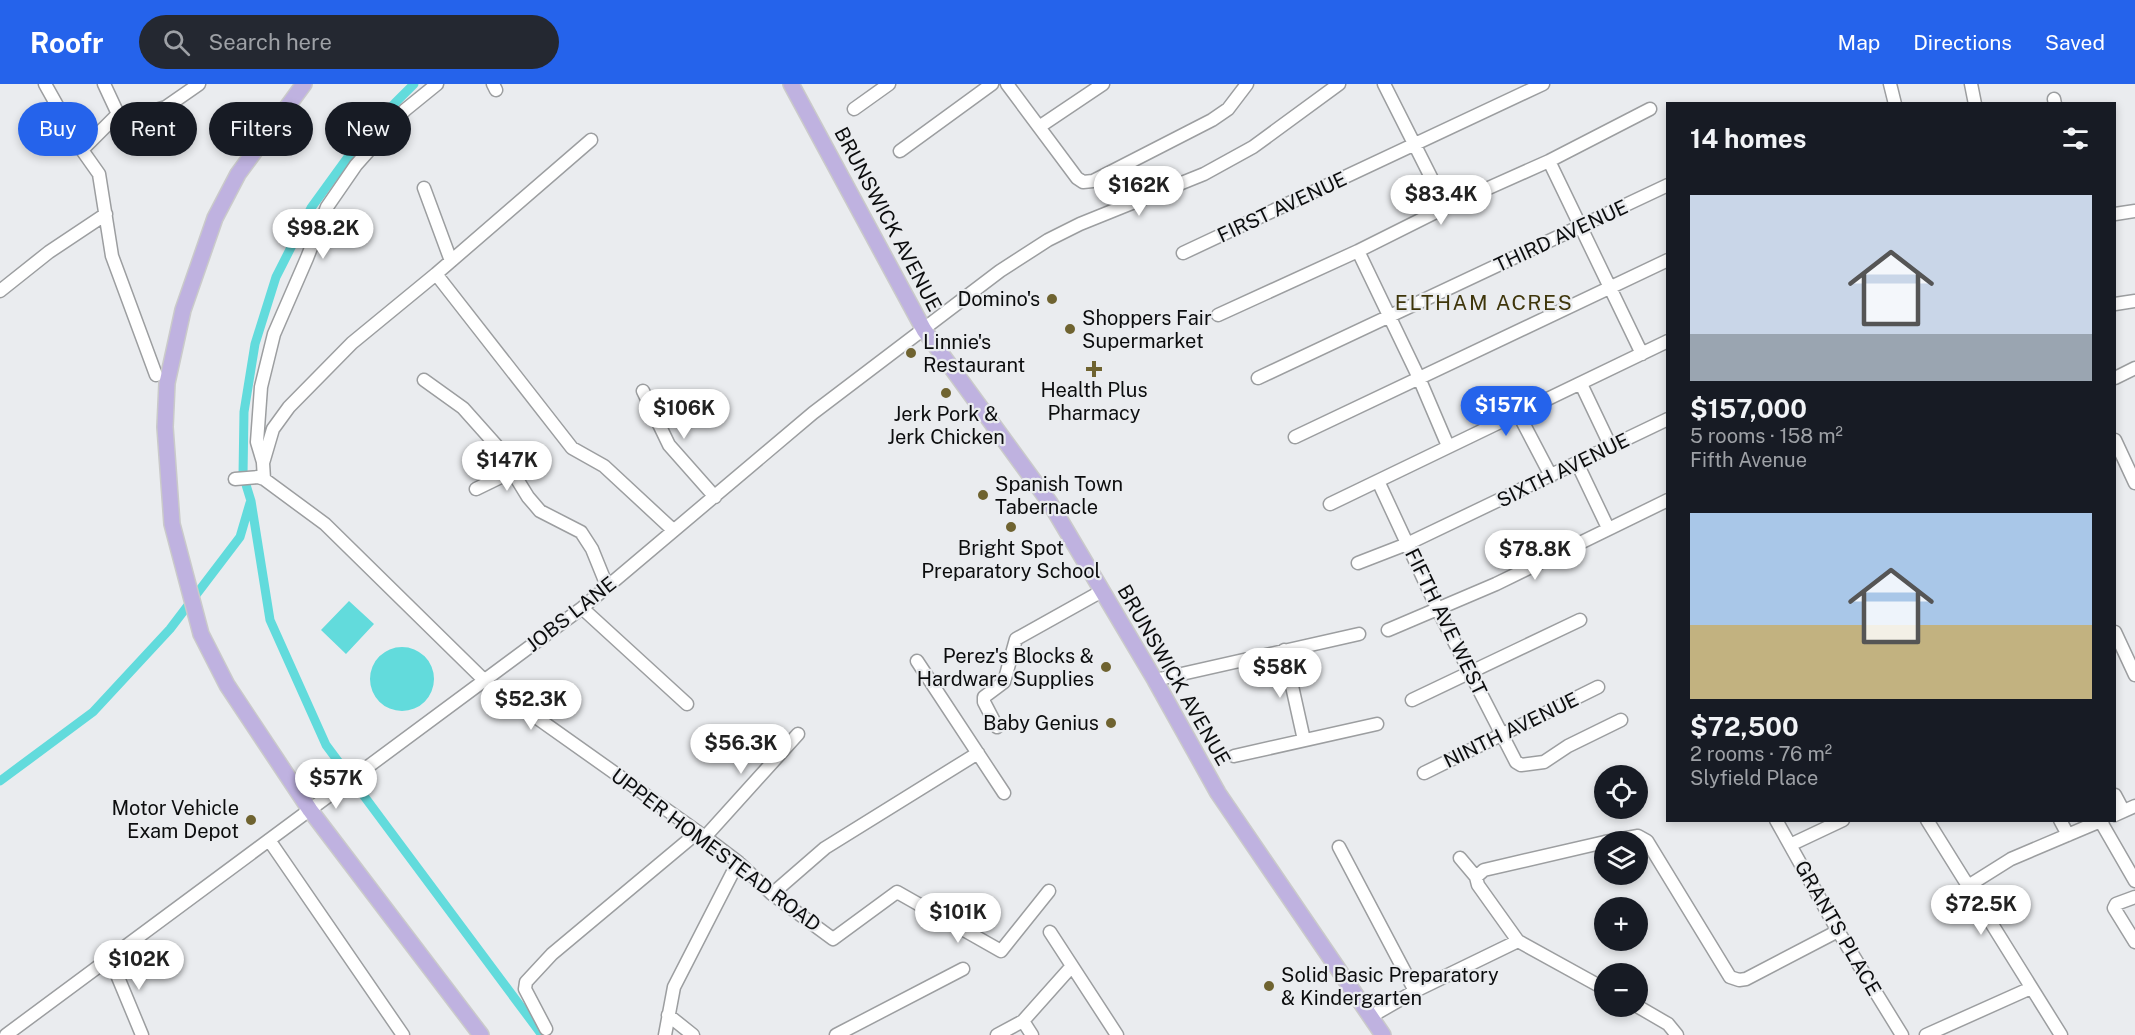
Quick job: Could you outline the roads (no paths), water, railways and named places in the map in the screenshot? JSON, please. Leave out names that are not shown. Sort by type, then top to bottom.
[{"type":"main road","points":[[304,84],[238,174],[215,218],[183,309],[167,383],[165,427],[172,524],[201,634],[227,685],[310,810],[481,1035]]},
{"type":"main road","name":"BRUNSWICK AVENUE","points":[[791,84],[924,330],[1050,503],[1155,680],[1218,793],[1383,1035]]},
{"type":"street","points":[[45,84],[55,102]]},
{"type":"street","points":[[104,84],[112,102]]},
{"type":"street","points":[[173,102],[199,84]]},
{"type":"street","points":[[263,463],[258,441],[261,387],[274,334],[327,207],[356,165],[405,110],[437,84]]},
{"type":"street","points":[[854,109],[889,84]]},
{"type":"street","points":[[900,151],[992,84]]},
{"type":"street","points":[[1006,84],[1077,178],[1083,182],[1093,181],[1212,120],[1228,109],[1247,84]]},
{"type":"street","points":[[1039,127],[1103,84]]},
{"type":"street","name":"JOBS LANE","points":[[6,1035],[582,608],[813,413],[1000,271],[1048,240],[1080,224],[1204,174],[1253,147],[1339,84]]},
{"type":"street","points":[[1383,84],[1446,207]]},
{"type":"street","name":"FIRST AVENUE","points":[[1183,253],[1543,84]]},
{"type":"street","points":[[1890,84],[1894,102]]},
{"type":"street","points":[[1971,84],[1975,102]]},
{"type":"street","points":[[1218,315],[1549,161],[1650,109]]},
{"type":"street","points":[[98,134],[110,122]]},
{"type":"street","points":[[235,479],[261,478],[273,429],[289,407],[352,343],[591,140]]},
{"type":"street","points":[[86,156],[99,174],[112,256],[156,375]]},
{"type":"street","points":[[1549,161],[1642,354]]},
{"type":"street","name":"THIRD AVENUE","points":[[1258,378],[1666,186]]},
{"type":"street","points":[[424,188],[451,261]]},
{"type":"street","points":[[2116,214],[2135,211]]},
{"type":"street","points":[[0,291],[49,252],[106,214]]},
{"type":"street","points":[[1358,251],[1419,378],[1448,446]]},
{"type":"street","points":[[1295,437],[1610,290],[1666,261]]},
{"type":"street","points":[[436,274],[572,448],[604,466],[673,530]]},
{"type":"street","points":[[2116,304],[2135,301]]},
{"type":"street","points":[[1330,504],[1448,446],[1519,415],[1666,342]]},
{"type":"street","points":[[2116,378],[2135,368]]},
{"type":"street","points":[[424,380],[463,408],[496,445],[511,472],[540,511],[581,532],[592,549],[607,586]]},
{"type":"street","points":[[1581,384],[1611,447]]},
{"type":"street","points":[[643,391],[669,445],[714,497]]},
{"type":"street","points":[[1519,415],[1551,476]]},
{"type":"street","name":"SIXTH AVENUE","points":[[1358,563],[1407,544],[1666,420]]},
{"type":"street","points":[[2116,442],[2135,483]]},
{"type":"street","points":[[1577,463],[1608,528]]},
{"type":"street","points":[[476,489],[511,472]]},
{"type":"street","name":"UPPER HOMESTEAD ROAD","points":[[261,478],[325,524],[485,681],[702,834],[738,862],[772,894],[833,939],[897,892],[1001,951],[1049,891]]},
{"type":"street","name":"FIFTH AVE WEST","points":[[1378,481],[1438,610],[1516,762],[1521,765],[1544,762],[1568,746],[1621,720]]},
{"type":"street","points":[[1388,630],[1496,584],[1666,501]]},
{"type":"street","points":[[997,727],[984,702],[984,697],[1004,682],[1016,639],[1102,591]]},
{"type":"street","points":[[582,608],[687,704]]},
{"type":"street","points":[[1412,700],[1580,620]]},
{"type":"street","points":[[1155,680],[1359,634]]},
{"type":"street","points":[[2116,634],[2135,675]]},
{"type":"street","points":[[1284,650],[1304,740]]},
{"type":"street","points":[[917,661],[1004,793]]},
{"type":"street","name":"NINTH AVENUE","points":[[1424,773],[1598,687]]},
{"type":"street","points":[[1234,756],[1377,724]]},
{"type":"street","points":[[546,1029],[525,989],[526,982],[552,954],[702,834],[798,734]]},
{"type":"street","points":[[772,894],[825,848],[978,753]]},
{"type":"street","points":[[2116,797],[2124,810]]},
{"type":"street","name":"GRANTS PLACE","points":[[1777,822],[1838,931],[1902,1035]]},
{"type":"street","points":[[1790,846],[1839,822]]},
{"type":"street","points":[[1928,822],[2061,1035]]},
{"type":"street","points":[[2061,822],[2068,835]]},
{"type":"street","points":[[1968,886],[2011,859],[2100,822]]},
{"type":"street","points":[[2103,822],[2135,881]]},
{"type":"street","points":[[269,840],[403,1035]]},
{"type":"street","points":[[1648,843],[1730,978],[1746,979],[1838,931]]},
{"type":"street","points":[[1476,877],[1484,870],[1594,845]]},
{"type":"street","points":[[1339,847],[1415,991]]},
{"type":"street","points":[[1460,858],[1476,877],[1478,885],[1518,941],[1594,983]]},
{"type":"street","points":[[665,1035],[674,987],[738,862]]},
{"type":"street","points":[[2135,897],[2116,904],[2114,908],[2135,942]]},
{"type":"street","points":[[1050,932],[1117,1035]]},
{"type":"street","points":[[1370,1017],[1415,991],[1518,941]]},
{"type":"street","points":[[110,958],[138,1034]]},
{"type":"street","points":[[997,1035],[1023,1021],[1072,966]]},
{"type":"street","points":[[836,1035],[963,969]]},
{"type":"street","points":[[1926,1035],[2031,988]]},
{"type":"street","points":[[1648,1012],[1668,1024],[1677,1035]]},
{"type":"street","points":[[668,1015],[693,1035]]},
{"type":"street","points":[[1023,1021],[1032,1035]]},
{"type":"water","points":[[349,601],[374,624],[346,654],[321,630]]},
{"type":"water","points":[[402,647],[420,653],[428,661],[434,679],[428,697],[420,705],[402,711],[384,705],[376,697],[370,679],[376,661],[384,653]]},
{"type":"waterway","points":[[414,84],[348,157],[311,208],[276,277],[255,344],[244,412],[243,475],[251,501],[270,620],[326,745],[542,1035]]},
{"type":"waterway","points":[[0,781],[93,712],[170,629],[240,537],[250,503]]},
{"type":"place","name":"Domino's","points":[[1052,299]]},
{"type":"place","name":"Shoppers Fair Supermarket","points":[[1070,329]]},
{"type":"place","name":"Linnie's Restaurant","points":[[911,353]]},
{"type":"place","name":"Health Plus Pharmacy","points":[[1094,369]]},
{"type":"place","name":"Jerk Pork & Jerk Chicken","points":[[946,393]]},
{"type":"place","name":"Spanish Town Tabernacle","points":[[983,495]]},
{"type":"place","name":"Bright Spot Preparatory School","points":[[1011,527]]},
{"type":"place","name":"Perez's Blocks & Hardware Supplies","points":[[1106,667]]},
{"type":"place","name":"Baby Genius","points":[[1111,723]]},
{"type":"place","name":"Motor Vehicle Exam Depot","points":[[251,820]]},
{"type":"place","name":"Solid Basic Preparatory & Kindergarten","points":[[1269,986]]},
{"type":"district","name":"ELTHAM ACRES","points":[[1484,302]]}]
